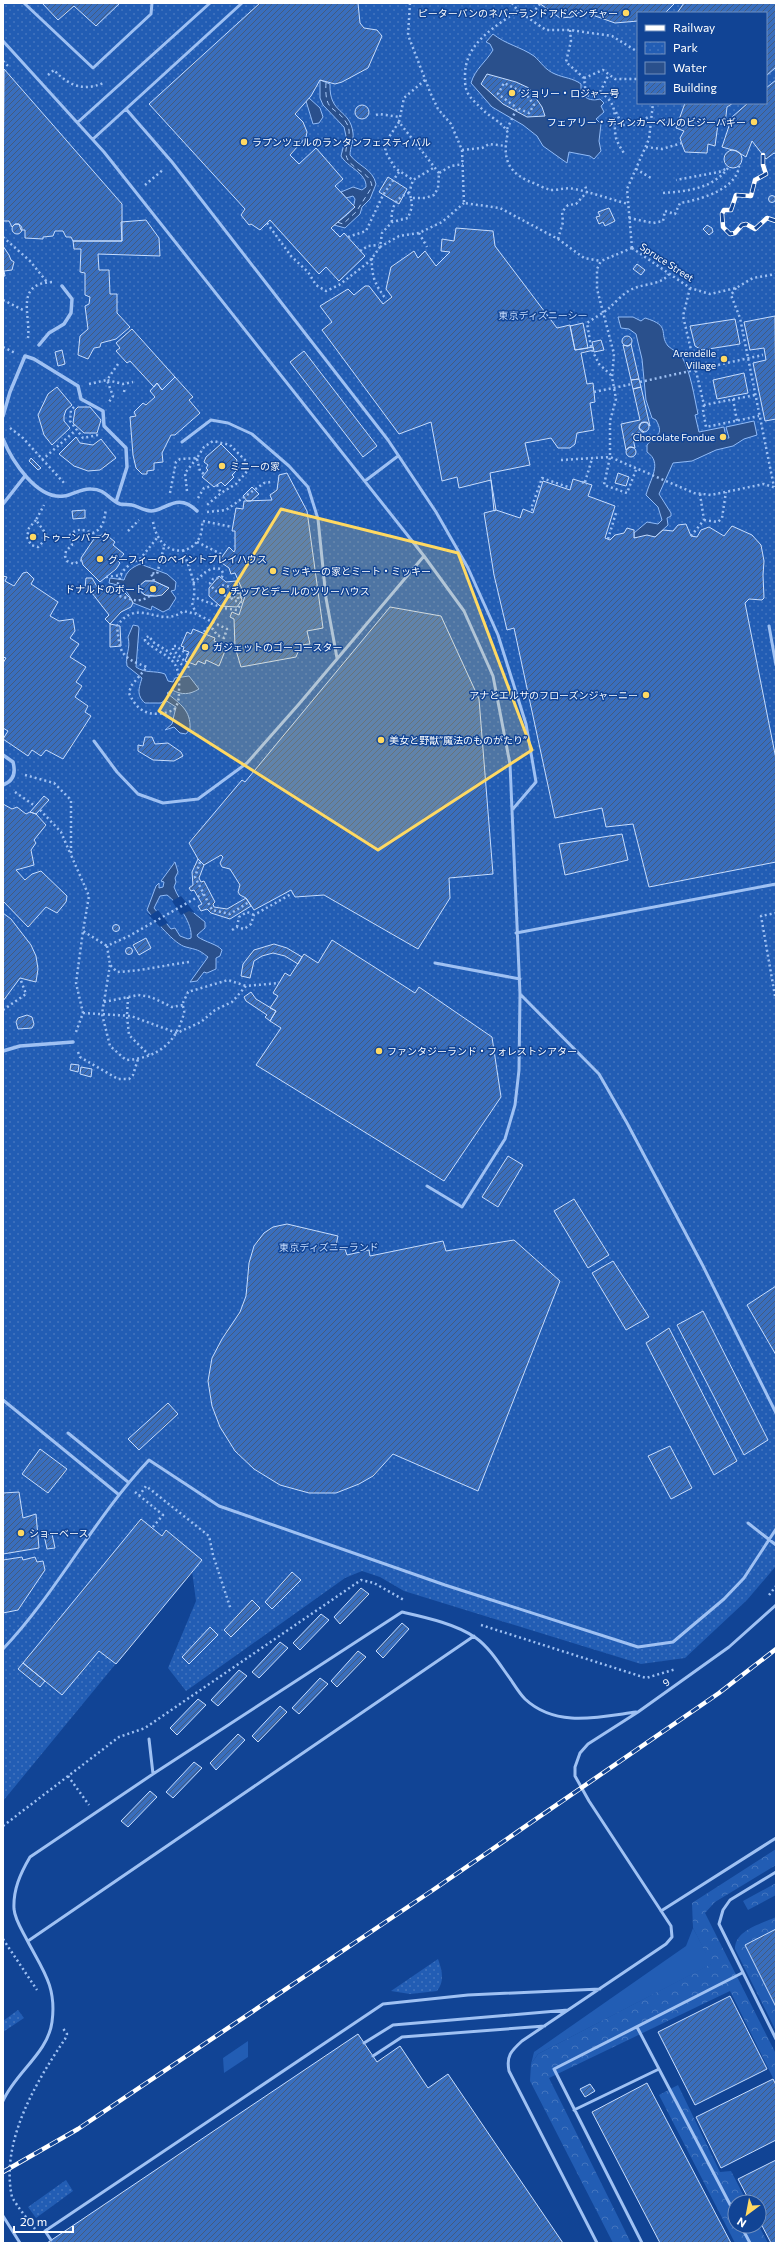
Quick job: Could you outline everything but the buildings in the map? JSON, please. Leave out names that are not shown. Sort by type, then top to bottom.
[{"type":"street","points":[[39,345],[48,333],[64,324],[71,313],[72,299],[62,286]]},
{"type":"street","points":[[3,416],[10,392],[25,356],[34,359],[78,386],[81,399],[103,411],[104,426],[126,448],[127,467],[116,502]]},
{"type":"street","points":[[3,439],[10,454],[26,476],[48,495],[65,496],[90,488],[100,490],[108,494],[116,502],[133,505],[147,511],[178,502],[189,505],[198,513]]},
{"type":"street","points":[[3,504],[26,476]]},
{"type":"street","points":[[3,755],[13,762],[15,772],[12,780],[4,785]]},
{"type":"street","points":[[3,1051],[20,1046],[73,1042]]},
{"type":"lane","points":[[24,3],[93,68],[151,14],[152,3]]},
{"type":"lane","points":[[78,122],[210,3]]},
{"type":"lane","points":[[93,139],[242,3]]},
{"type":"lane","points":[[4,43],[93,139],[424,556],[464,611],[493,676],[510,764],[516,933],[520,979],[519,1070],[515,1105],[505,1139],[462,1207],[427,1186]]},
{"type":"lane","points":[[126,108],[172,162],[398,456],[436,512],[468,568],[498,636],[526,724],[536,782],[512,810]]},
{"type":"lane","points":[[182,442],[211,420],[228,423],[252,434],[289,466],[308,488],[318,519],[326,598],[336,658]]},
{"type":"lane","points":[[365,481],[398,456]]},
{"type":"lane","points":[[94,741],[117,772],[138,794],[163,803],[198,799],[246,762],[299,704],[336,658],[424,556]]},
{"type":"lane","points":[[769,626],[776,665]]},
{"type":"lane","points":[[516,933],[776,884]]},
{"type":"lane","points":[[435,963],[520,979]]},
{"type":"lane","points":[[520,994],[599,1074],[627,1123],[699,1260],[776,1414]]},
{"type":"lane","points":[[3,1400],[118,1494]]},
{"type":"lane","points":[[68,1433],[127,1484]]},
{"type":"lane","points":[[3,1649],[39,1606],[118,1494],[149,1460],[219,1506],[445,1586],[638,1647],[673,1642],[724,1599],[739,1583],[776,1529]]},
{"type":"lane","points":[[748,1523],[776,1545]]},
{"type":"lane","name":"9","points":[[661,1911],[591,1804],[575,1776],[575,1767],[580,1753],[588,1744],[638,1712],[729,1647],[776,1604]]},
{"type":"lane","points":[[3,2101],[22,2071],[43,2045],[52,2023],[53,2013],[48,1975],[19,1925],[14,1910],[15,1893],[20,1875],[30,1858],[153,1774],[402,1612],[436,1621],[474,1636],[489,1650],[525,1699],[541,1710],[556,1716],[587,1719],[638,1712]]},
{"type":"lane","points":[[28,1941],[474,1636]]},
{"type":"lane","points":[[149,1739],[153,1774]]},
{"type":"lane","points":[[597,2243],[509,2071],[507,2061],[512,2051],[600,1988],[666,1944],[672,1937],[671,1926],[661,1911],[776,1838]]},
{"type":"lane","points":[[776,1872],[730,1900],[723,1910],[718,1924],[776,2039]]},
{"type":"lane","points":[[642,2243],[554,2069],[742,1973]]},
{"type":"lane","points":[[51,2240],[45,2231],[57,2222],[383,2004],[468,1995],[600,1988]]},
{"type":"lane","points":[[364,2043],[392,2025],[570,2010]]},
{"type":"lane","points":[[373,2056],[402,2037],[547,2026]]},
{"type":"lane","points":[[637,2027],[727,2199]]},
{"type":"lane","points":[[574,2110],[659,2069]]},
{"type":"lane","points":[[3,2216],[20,2243]]},
{"type":"lane","points":[[745,2234],[750,2243]]},
{"type":"path","points":[[410,3],[408,35],[438,109],[451,124],[462,150],[464,203]]},
{"type":"path","points":[[512,3],[518,11],[546,30],[570,30],[612,36],[637,51]]},
{"type":"path","points":[[529,18],[540,4]]},
{"type":"path","points":[[518,11],[490,29],[480,39],[464,63],[465,83],[468,94],[484,111],[504,125],[508,133],[506,146],[507,158],[513,172],[523,179],[550,190],[569,188],[628,204]]},
{"type":"path","points":[[570,30],[571,41],[566,62],[584,78],[586,95],[594,96],[600,92],[609,74]]},
{"type":"path","points":[[41,82],[54,70],[63,79],[79,87],[91,87],[102,83]]},
{"type":"path","points":[[584,78],[603,70],[615,79],[637,78]]},
{"type":"path","points":[[413,180],[394,168],[385,151],[389,137],[399,122],[404,98],[425,80]]},
{"type":"path","points":[[504,82],[526,94],[534,105],[529,113],[517,108],[498,94],[504,82]]},
{"type":"path","points":[[600,92],[608,98],[622,125],[634,126],[650,116]]},
{"type":"path","points":[[267,224],[291,256],[308,272],[316,285],[326,291],[339,285],[356,272],[372,257],[380,246],[399,236],[419,233],[442,222],[464,203],[500,208],[558,239],[584,258],[601,261],[632,248],[627,189],[649,139],[650,116],[653,104]]},
{"type":"path","points":[[506,129],[517,108]]},
{"type":"path","points":[[614,110],[616,138],[625,155]]},
{"type":"path","points":[[376,115],[379,114],[400,117]]},
{"type":"path","points":[[399,122],[440,173]]},
{"type":"path","points":[[646,147],[662,149],[682,143]]},
{"type":"path","points":[[462,150],[482,148],[489,144],[506,146]]},
{"type":"path","points":[[136,192],[172,162]]},
{"type":"path","points":[[411,198],[425,198],[434,195],[438,188],[440,173],[451,166],[463,164]]},
{"type":"path","points":[[629,218],[653,223],[663,221],[665,211],[675,214],[680,203],[694,201],[725,187],[738,172],[739,166]]},
{"type":"path","points":[[380,246],[382,233],[392,222],[408,218],[412,207],[409,193],[413,180],[434,167]]},
{"type":"path","points":[[663,193],[688,191],[720,178],[728,168],[719,172],[676,180]]},
{"type":"path","points":[[636,169],[651,178]]},
{"type":"path","points":[[348,237],[366,231],[383,194],[399,172]]},
{"type":"path","points":[[569,183],[569,188]]},
{"type":"path","points":[[585,185],[587,192]]},
{"type":"path","points":[[558,239],[563,222],[562,212],[568,205],[576,204],[587,192]]},
{"type":"path","points":[[392,222],[392,209],[401,196],[409,193]]},
{"type":"path","points":[[419,233],[427,247]]},
{"type":"path","points":[[3,236],[30,261],[47,282]]},
{"type":"path","points":[[360,251],[368,246],[380,246]]},
{"type":"path","name":"Spruce Street","points":[[632,248],[690,288],[710,294],[736,288],[753,278],[776,274]]},
{"type":"path","points":[[372,257],[371,268],[375,285],[386,298]]},
{"type":"path","points":[[601,261],[597,269],[597,289],[614,354],[612,377],[616,399],[610,421],[610,457],[604,485],[627,493],[636,470]]},
{"type":"path","points":[[612,377],[599,364],[592,349],[587,323],[635,288],[650,285],[665,279],[669,274]]},
{"type":"path","points":[[25,356],[30,326],[25,311],[26,300],[31,291],[47,282],[54,282],[62,286]]},
{"type":"path","points":[[690,288],[683,316],[704,404],[706,427],[759,416]]},
{"type":"path","points":[[736,288],[731,295],[740,318],[775,488]]},
{"type":"path","points":[[3,300],[25,311]]},
{"type":"path","points":[[640,382],[763,355]]},
{"type":"path","points":[[107,380],[118,364]]},
{"type":"path","points":[[103,411],[113,396],[107,380]]},
{"type":"path","points":[[78,386],[107,380],[122,384],[133,382]]},
{"type":"path","points":[[114,380],[119,382]]},
{"type":"path","points":[[594,392],[632,384]]},
{"type":"path","points":[[704,404],[755,395]]},
{"type":"path","points":[[81,399],[71,410],[70,421],[83,438],[97,436],[106,429]]},
{"type":"path","points":[[733,399],[737,421]]},
{"type":"path","points":[[3,425],[15,430],[62,481],[78,491]]},
{"type":"path","points":[[42,460],[76,429]]},
{"type":"path","points":[[189,505],[185,473],[204,447],[213,441],[230,445],[248,463],[249,468],[236,484],[221,493],[198,513]]},
{"type":"path","points":[[561,460],[610,457],[636,470],[700,494],[711,495],[764,484],[775,488]]},
{"type":"path","points":[[197,458],[200,471],[204,474]]},
{"type":"path","points":[[169,504],[176,462],[180,459],[197,458]]},
{"type":"path","points":[[584,483],[592,458]]},
{"type":"path","points":[[534,510],[531,509],[542,478],[571,488]]},
{"type":"path","points":[[198,513],[216,509],[226,510],[264,483],[271,482]]},
{"type":"path","points":[[217,485],[221,493]]},
{"type":"path","points":[[189,505],[204,488],[212,486]]},
{"type":"path","points":[[704,520],[718,522],[722,518],[726,492]]},
{"type":"path","points":[[82,560],[74,564],[67,561],[65,556],[66,551],[72,545],[70,535],[75,530],[80,529],[93,533],[102,527],[108,494]]},
{"type":"path","points":[[691,536],[704,520],[700,494]]},
{"type":"path","points":[[36,520],[46,534],[44,541],[38,547],[31,545],[27,537],[29,528],[36,520],[48,495]]},
{"type":"path","points":[[147,511],[152,521],[157,538],[164,547],[177,551],[183,550],[197,542],[202,528],[202,520],[198,513]]},
{"type":"path","points":[[608,539],[616,513],[614,512]]},
{"type":"path","points":[[202,520],[232,527]]},
{"type":"path","points":[[150,596],[141,602],[118,596],[116,593],[117,586],[128,565],[140,559],[157,538]]},
{"type":"path","points":[[197,542],[223,555]]},
{"type":"path","points":[[154,581],[151,573],[157,574],[164,547]]},
{"type":"path","points":[[183,550],[193,583],[194,597],[192,603],[196,614]]},
{"type":"path","points":[[193,583],[208,569],[214,567],[221,569],[224,573],[222,577],[213,580],[210,583],[212,589],[222,596],[231,597],[233,598],[236,593],[231,586],[221,585],[218,591],[228,594],[231,597],[234,601],[238,600],[238,591],[241,593],[241,604],[237,610],[218,607],[194,597]]},
{"type":"path","points":[[106,577],[122,575]]},
{"type":"path","points":[[188,655],[176,646],[173,646],[173,650],[188,665],[188,668],[186,669],[169,652],[153,642],[149,636],[146,638],[145,641],[168,656],[179,669],[180,674],[179,700],[174,710],[155,716],[147,712],[132,699],[129,693],[131,686],[147,667],[126,658],[122,654],[117,626],[122,618],[133,612],[141,611],[168,618],[177,616],[183,611],[196,614],[227,629],[224,638],[210,628],[206,628],[204,633]]},
{"type":"path","points":[[15,772],[54,783],[72,800],[71,854]]},
{"type":"path","points":[[4,785],[35,806]]},
{"type":"path","points":[[40,810],[61,832],[89,896],[76,983],[83,1013],[73,1042],[80,1057],[118,1079],[129,1079],[133,1074],[138,1058]]},
{"type":"path","points":[[200,862],[195,877],[212,910],[230,914],[249,902]]},
{"type":"path","points":[[232,930],[237,927],[244,928],[251,924],[254,915],[293,893]]},
{"type":"path","points":[[107,946],[129,936],[203,894]]},
{"type":"path","points":[[237,927],[239,917],[247,912],[254,915]]},
{"type":"path","points":[[775,996],[761,916],[776,913]]},
{"type":"path","points":[[83,931],[107,946],[110,965],[102,1014],[110,1046],[126,1060],[149,1055],[162,1050],[177,1033],[201,1022],[216,1010],[232,1002],[246,986]]},
{"type":"path","points":[[110,965],[117,972],[144,970],[158,966],[189,962]]},
{"type":"path","points":[[3,1010],[26,994],[20,978]]},
{"type":"path","points":[[177,1033],[180,1020],[184,1012],[183,1005],[188,992],[228,980],[246,986],[279,983]]},
{"type":"path","points":[[104,1002],[138,995],[151,997],[172,1007],[183,1005]]},
{"type":"path","points":[[128,997],[127,1016],[129,1035],[149,1055]]},
{"type":"path","points":[[83,1013],[127,1016],[177,1033]]},
{"type":"path","points":[[127,1484],[163,1515],[152,1528]]},
{"type":"path","points":[[140,1496],[146,1486],[209,1536],[213,1555],[231,1610]]},
{"type":"path","points":[[3,1826],[118,1737]]},
{"type":"path","points":[[68,1776],[95,1814]]},
{"type":"path","points":[[3,1939],[40,1994]]},
{"type":"path","points":[[15,2122],[29,2095],[67,2034],[53,2013]]},
{"type":"path","points":[[6,2167],[12,2196],[36,2232]]},
{"type":"highlighted area","points":[[281,509],[458,553],[532,750],[378,850],[159,711]]},
{"type":"green space","name":"東京ディズニーランド","points":[[3,3],[776,3],[776,1566],[747,1600],[685,1658],[641,1664],[404,1591],[380,1577],[362,1571],[345,1578],[186,1691],[168,1668],[196,1601],[192,1571],[3,1801]]},
{"type":"green space","points":[[776,1849],[776,1865],[715,1902],[705,1913],[776,2054],[776,2084],[730,1991],[549,2078],[631,2243],[613,2243],[530,2081],[531,2064],[538,2054],[711,1964],[693,1928],[692,1903]]},
{"type":"green space","points":[[776,1883],[776,1895],[748,1910],[743,1901]]},
{"type":"green space","points":[[776,1917],[776,1929],[745,1945],[776,2007],[776,2031],[735,1949],[736,1942],[744,1932],[756,1925]]},
{"type":"green space","points":[[693,1928],[712,1964],[538,2054],[531,2064],[534,2052],[686,1946]]},
{"type":"green space","points":[[438,1959],[442,1971],[442,1979],[440,1987],[437,1991],[410,1994],[391,1991]]},
{"type":"green space","points":[[18,2010],[24,2018],[3,2032],[3,2021]]},
{"type":"green space","points":[[248,2041],[248,2057],[224,2073],[223,2058]]},
{"type":"green space","points":[[678,2085],[720,2172],[731,2171],[743,2194],[727,2194],[727,2227],[659,2095]]},
{"type":"green space","points":[[66,2180],[73,2191],[36,2218],[28,2207]]},
{"type":"green space","points":[[730,2234],[763,2234],[768,2243],[735,2243]]},
{"type":"water","points":[[493,34],[534,56],[552,72],[575,80],[581,84],[582,92],[586,98],[592,100],[600,99],[604,103],[601,106],[604,112],[596,119],[601,124],[599,141],[601,151],[594,159],[590,156],[569,152],[567,163],[543,146],[537,136],[523,125],[492,107],[471,83],[475,74],[493,50],[490,44],[486,42]]},
{"type":"water","points":[[320,80],[330,84],[331,94],[336,107],[348,119],[351,125],[353,136],[350,155],[369,171],[376,184],[370,199],[362,207],[360,214],[345,228],[334,225],[353,208],[355,199],[353,196],[346,198],[341,192],[353,187],[362,190],[366,187],[360,174],[341,156],[346,136],[344,127],[323,105],[320,98]]},
{"type":"water","points":[[309,98],[320,108],[323,117],[319,123],[313,124],[306,101]]},
{"type":"water","points":[[618,317],[633,317],[641,321],[645,318],[659,324],[662,327],[665,341],[668,346],[681,355],[688,370],[698,414],[695,415],[699,432],[724,427],[726,438],[729,438],[726,427],[754,421],[757,435],[744,439],[733,446],[716,450],[692,461],[673,463],[659,494],[671,513],[671,516],[667,518],[668,525],[655,537],[634,538],[634,533],[647,522],[658,524],[662,520],[658,507],[646,495],[655,466],[652,456],[647,452],[647,445],[658,435],[660,429],[656,420],[652,418],[646,400],[642,359],[636,334],[629,329],[621,328]]},
{"type":"water","points":[[140,564],[167,574],[176,582],[175,590],[171,591],[176,598],[169,609],[163,612],[152,606],[151,610],[133,603],[124,589],[118,585],[109,583],[110,578],[124,580],[126,574],[132,568]],"holes":[[[145,581],[154,581],[169,588],[157,596],[148,596],[140,592],[137,588]]]},
{"type":"water","points":[[133,625],[138,626],[139,628],[136,667],[147,671],[165,674],[168,681],[173,682],[175,678],[189,676],[199,689],[189,693],[179,693],[172,690],[167,693],[187,712],[190,722],[190,729],[186,734],[180,733],[174,727],[165,730],[172,724],[176,707],[165,700],[161,703],[145,703],[140,697],[139,688],[142,678],[127,666],[129,645],[128,637]]},
{"type":"water","points":[[175,862],[178,872],[175,878],[176,882],[174,887],[177,893],[187,907],[205,922],[205,928],[197,935],[198,937],[222,950],[220,956],[216,958],[216,969],[207,973],[204,972],[197,981],[190,982],[208,957],[200,951],[176,942],[147,910],[156,886],[159,883],[159,888],[163,887],[164,882],[161,881]],"holes":[[[167,895],[184,914],[190,926],[191,938],[188,939],[180,936],[175,928],[171,929],[154,908],[160,896]]]},
{"type":"pier","points":[[181,896],[194,913],[189,911],[181,915],[172,901]]},
{"type":"pier","points":[[158,910],[168,923],[160,927],[146,912],[151,915]]},
{"type":"ferry route","points":[[326,83],[326,93],[329,105],[343,118],[349,129],[346,156],[351,164],[369,178],[372,187],[356,212],[343,224],[337,222]]},
{"type":"railway","points":[[763,155],[763,165],[766,174],[755,180],[751,196],[736,195],[731,210],[724,210],[722,214],[723,227],[730,234],[735,233],[742,225],[746,224],[755,229],[767,218],[776,221]]},
{"type":"railway","points":[[3,2172],[78,2129],[433,1890],[719,1693],[776,1649]]},
{"type":"place","name":"ピーターパンのネバーランドアドベンチャー","points":[[626,13]]},
{"type":"place","name":"ジョリー・ロジャー号","points":[[512,93]]},
{"type":"place","name":"フェアリー・ティンカーベルのビジーバギー","points":[[754,122]]},
{"type":"place","name":"ラプンツェルのランタンフェスティバル","points":[[244,142]]},
{"type":"place","name":"Arendelle Village","points":[[724,359]]},
{"type":"place","name":"Chocolate Fondue","points":[[723,437]]},
{"type":"place","name":"ミニーの家","points":[[222,466]]},
{"type":"place","name":"トゥーンパーク","points":[[33,537]]},
{"type":"place","name":"グーフィーのペイントプレイハウス","points":[[100,559]]},
{"type":"place","name":"ミッキーの家とミート・ミッキー","points":[[273,571]]},
{"type":"place","name":"ドナルドのボート","points":[[153,589]]},
{"type":"place","name":"チップとデールのツリーハウス","points":[[222,591]]},
{"type":"place","name":"ガジェットのゴーコースター","points":[[205,647]]},
{"type":"place","name":"アナとエルサのフローズンジャーニー","points":[[646,695]]},
{"type":"place","name":"美女と野獣”魔法のものがたり”","points":[[381,740]]},
{"type":"place","name":"ファンタジーランド・フォレストシアター","points":[[379,1051]]},
{"type":"place","name":"ショーベース","points":[[21,1533]]},
{"type":"park label","name":"東京ディズニーシー","points":[[543,315]]}]
